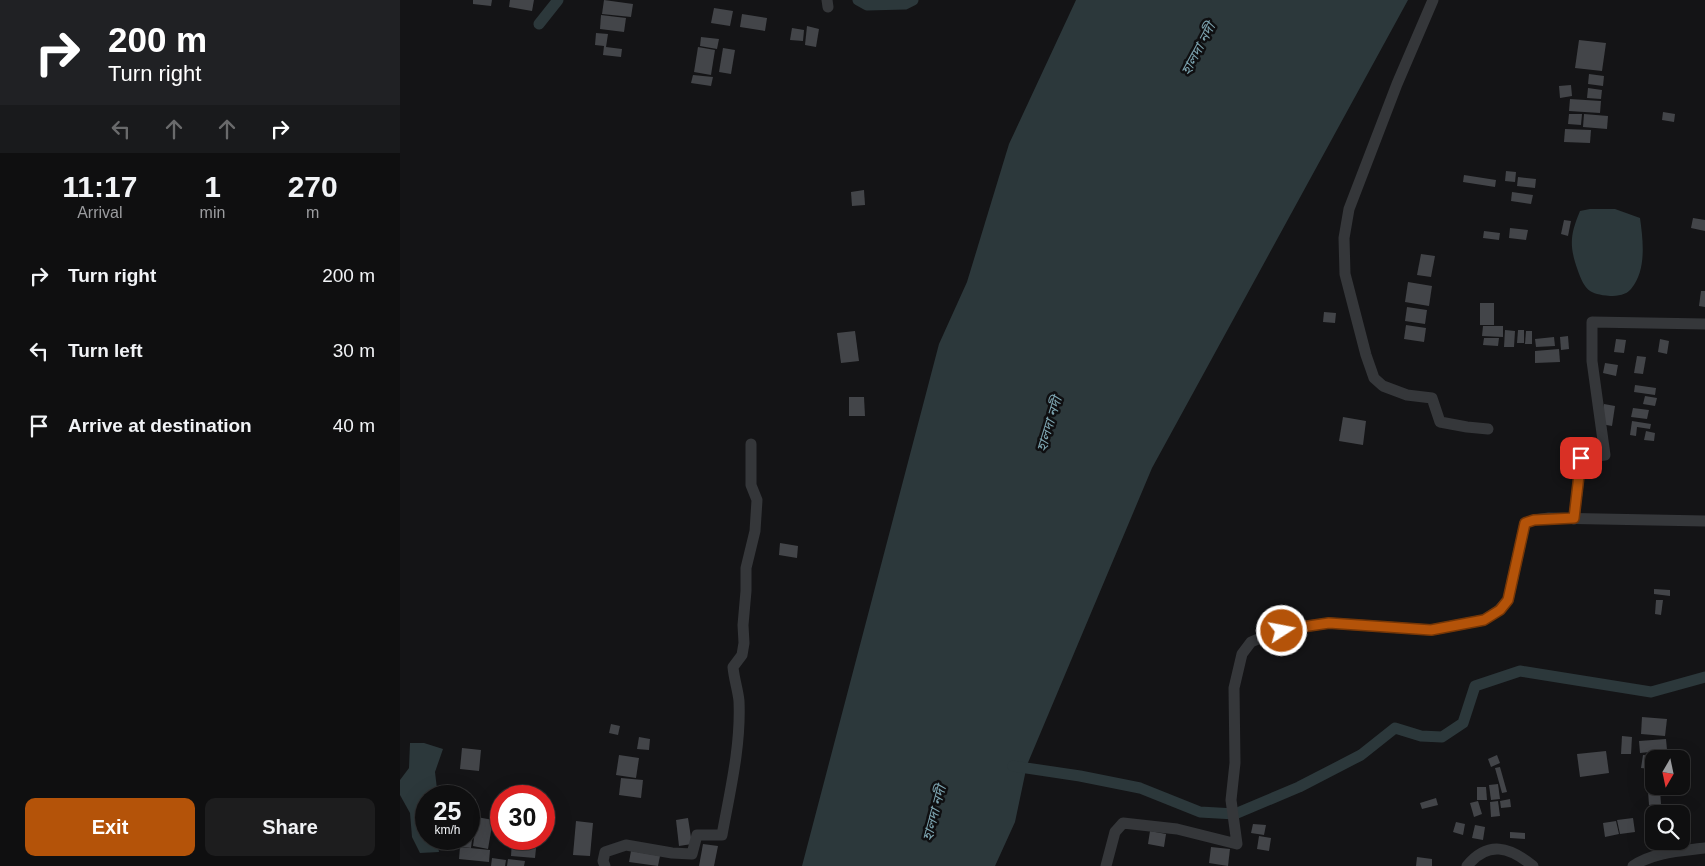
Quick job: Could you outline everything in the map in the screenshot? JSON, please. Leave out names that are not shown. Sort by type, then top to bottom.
[{"type":"street","points":[[1433,0],[1397,84],[1348,208],[1344,238],[1345,274],[1366,355],[1374,378],[1383,386],[1407,395],[1432,398],[1440,422],[1488,429]]},
{"type":"street","points":[[1574,518],[1581,458],[1605,455],[1592,361],[1592,322],[1705,324]]},
{"type":"street","points":[[605,866],[603,861],[605,852],[626,845],[672,853],[692,854],[697,834],[722,835],[739,732],[739,700],[732,668],[742,655],[746,568],[755,531],[757,500],[751,485],[751,444]]},
{"type":"street","points":[[1106,866],[1115,832],[1123,823],[1177,829],[1237,844],[1231,800],[1235,763],[1234,688],[1242,654],[1251,642],[1270,634],[1329,623],[1431,630],[1484,620],[1500,610],[1508,600],[1525,523],[1542,519],[1574,518],[1705,520]]},
{"type":"street","points":[[1633,866],[1644,860],[1661,855],[1705,848]]},
{"type":"street","points":[[1467,866],[1480,852],[1499,849],[1514,853],[1533,866]]},
{"type":"water","name":"হালদা নদী","points":[[1076,0],[1408,0],[1152,468],[1027,765],[1015,822],[995,866],[802,866],[939,344],[967,282],[1009,144]]},
{"type":"water","points":[[1615,209],[1640,218],[1643,245],[1642,264],[1636,281],[1631,289],[1624,294],[1610,296],[1592,292],[1586,287],[1575,262],[1572,247],[1574,227],[1580,211]]},
{"type":"water","points":[[410,743],[424,743],[443,749],[435,772],[437,785],[415,785],[415,843],[412,837],[410,813],[400,795],[400,780],[409,768]]},
{"type":"water","points":[[418,850],[439,850],[439,852],[420,853]]},
{"type":"building","points":[[473,0],[492,0],[491,6],[473,4]]},
{"type":"building","points":[[510,0],[534,0],[532,11],[509,7]]},
{"type":"building","points":[[604,0],[633,4],[631,17],[602,14]]},
{"type":"building","points":[[714,8],[733,11],[730,26],[711,23]]},
{"type":"building","points":[[742,14],[767,18],[765,31],[740,27]]},
{"type":"building","points":[[601,15],[626,18],[624,32],[600,29]]},
{"type":"building","points":[[807,26],[819,29],[816,47],[805,45]]},
{"type":"building","points":[[792,28],[804,30],[803,41],[790,40]]},
{"type":"building","points":[[596,33],[608,34],[606,47],[622,49],[621,57],[603,55],[604,46],[595,45]]},
{"type":"building","points":[[701,37],[719,39],[717,49],[700,46]]},
{"type":"building","points":[[1579,40],[1606,43],[1602,71],[1575,68]]},
{"type":"building","points":[[698,47],[715,50],[711,75],[694,72]]},
{"type":"building","points":[[723,48],[735,50],[731,74],[719,72]]},
{"type":"building","points":[[1589,74],[1604,76],[1603,86],[1588,84]]},
{"type":"building","points":[[693,75],[713,77],[711,86],[691,83]]},
{"type":"building","points":[[1571,85],[1572,96],[1560,98],[1559,86]]},
{"type":"building","points":[[1588,88],[1602,90],[1601,99],[1587,98]]},
{"type":"building","points":[[1570,99],[1601,101],[1600,113],[1569,111]]},
{"type":"building","points":[[1663,112],[1675,114],[1674,122],[1662,120]]},
{"type":"building","points":[[1569,114],[1582,114],[1581,125],[1568,124]]},
{"type":"building","points":[[1584,114],[1608,116],[1607,129],[1583,127]]},
{"type":"building","points":[[1565,129],[1591,130],[1590,143],[1564,142]]},
{"type":"building","points":[[1506,171],[1516,172],[1515,182],[1505,181]]},
{"type":"building","points":[[1464,175],[1496,180],[1495,187],[1463,182]]},
{"type":"building","points":[[1518,177],[1536,179],[1535,188],[1517,186]]},
{"type":"building","points":[[864,190],[865,205],[852,206],[851,192]]},
{"type":"building","points":[[1512,192],[1533,195],[1531,204],[1511,201]]},
{"type":"building","points":[[1693,218],[1705,220],[1705,231],[1691,228]]},
{"type":"building","points":[[1564,220],[1571,221],[1568,236],[1561,234]]},
{"type":"building","points":[[1510,228],[1528,230],[1526,240],[1509,238]]},
{"type":"building","points":[[1484,231],[1500,233],[1499,240],[1483,238]]},
{"type":"building","points":[[1421,254],[1435,256],[1431,277],[1417,275]]},
{"type":"building","points":[[1408,282],[1432,286],[1429,306],[1405,302]]},
{"type":"building","points":[[1701,291],[1705,291],[1705,307],[1699,306]]},
{"type":"building","points":[[1480,303],[1494,303],[1494,325],[1480,325]]},
{"type":"building","points":[[1407,307],[1427,310],[1425,324],[1405,321]]},
{"type":"building","points":[[1324,312],[1336,313],[1335,323],[1323,322]]},
{"type":"building","points":[[1406,325],[1426,328],[1424,342],[1404,339]]},
{"type":"building","points":[[1483,326],[1503,326],[1503,337],[1482,336]]},
{"type":"building","points":[[1505,330],[1515,331],[1514,347],[1504,347]]},
{"type":"building","points":[[1518,330],[1524,330],[1524,343],[1517,343]]},
{"type":"building","points":[[855,331],[859,361],[841,363],[837,333]]},
{"type":"building","points":[[1526,331],[1532,331],[1532,344],[1525,344]]},
{"type":"building","points":[[1568,336],[1569,349],[1561,350],[1560,337]]},
{"type":"building","points":[[1554,337],[1555,346],[1536,347],[1535,339]]},
{"type":"building","points":[[1484,338],[1499,338],[1498,346],[1483,345]]},
{"type":"building","points":[[1616,339],[1626,340],[1624,353],[1614,352]]},
{"type":"building","points":[[1660,339],[1669,341],[1667,354],[1658,352]]},
{"type":"building","points":[[1559,349],[1560,362],[1535,363],[1535,351]]},
{"type":"building","points":[[1637,356],[1646,357],[1643,374],[1634,373]]},
{"type":"building","points":[[1605,363],[1618,365],[1616,376],[1603,373]]},
{"type":"building","points":[[1635,385],[1656,388],[1655,395],[1634,392]]},
{"type":"building","points":[[1645,396],[1657,398],[1655,406],[1643,404]]},
{"type":"building","points":[[849,397],[864,397],[865,416],[849,416]]},
{"type":"building","points":[[1604,404],[1615,406],[1612,426],[1601,424]]},
{"type":"building","points":[[1633,408],[1649,410],[1647,419],[1631,417]]},
{"type":"building","points":[[1343,417],[1366,421],[1363,445],[1339,441]]},
{"type":"building","points":[[1632,421],[1651,424],[1650,429],[1637,427],[1636,436],[1630,435]]},
{"type":"building","points":[[1646,431],[1655,433],[1654,441],[1644,440]]},
{"type":"building","points":[[780,543],[798,546],[797,558],[779,555]]},
{"type":"building","points":[[1654,589],[1670,590],[1670,596],[1654,594]]},
{"type":"building","points":[[1656,600],[1663,600],[1661,615],[1655,614]]},
{"type":"building","points":[[1642,717],[1667,719],[1665,736],[1641,734]]},
{"type":"building","points":[[611,724],[620,726],[618,735],[609,733]]},
{"type":"building","points":[[1622,736],[1632,737],[1631,754],[1621,754]]},
{"type":"building","points":[[639,737],[650,739],[649,750],[637,749]]},
{"type":"building","points":[[1666,739],[1667,750],[1645,750],[1645,752],[1640,753],[1639,741]]},
{"type":"building","points":[[462,748],[481,750],[479,771],[460,769]]},
{"type":"building","points":[[1606,751],[1609,773],[1580,777],[1577,754]]},
{"type":"building","points":[[619,755],[639,758],[636,778],[616,775]]},
{"type":"building","points":[[1497,755],[1500,763],[1491,767],[1488,759]]},
{"type":"building","points":[[1643,755],[1645,755],[1645,768],[1641,768]]},
{"type":"building","points":[[1500,767],[1507,792],[1502,793],[1495,768]]},
{"type":"building","points":[[621,778],[643,780],[641,798],[619,795]]},
{"type":"building","points":[[1498,784],[1500,799],[1491,800],[1489,785]]},
{"type":"building","points":[[1477,787],[1486,787],[1487,800],[1477,800]]},
{"type":"building","points":[[1648,795],[1660,795],[1661,804],[1649,805]]},
{"type":"building","points":[[1436,798],[1438,805],[1422,809],[1420,803]]},
{"type":"building","points":[[1510,799],[1511,807],[1501,808],[1500,801]]},
{"type":"building","points":[[1478,801],[1482,814],[1474,817],[1470,803]]},
{"type":"building","points":[[1498,801],[1500,816],[1491,817],[1490,802]]},
{"type":"building","points":[[480,818],[490,819],[488,849],[480,847]]},
{"type":"building","points":[[688,818],[692,844],[679,846],[676,820]]},
{"type":"building","points":[[1633,818],[1635,832],[1620,834],[1617,820]]},
{"type":"building","points":[[576,821],[593,823],[590,856],[573,855]]},
{"type":"building","points":[[1616,821],[1619,834],[1605,837],[1603,823]]},
{"type":"building","points":[[1456,822],[1465,824],[1463,835],[1453,832]]},
{"type":"building","points":[[1253,824],[1266,825],[1264,835],[1251,833]]},
{"type":"building","points":[[1475,825],[1485,827],[1483,840],[1472,838]]},
{"type":"building","points":[[1150,831],[1166,834],[1164,847],[1148,844]]},
{"type":"building","points":[[1510,832],[1525,833],[1525,839],[1510,838]]},
{"type":"building","points":[[1259,836],[1271,838],[1269,851],[1257,849]]},
{"type":"building","points":[[703,844],[718,846],[714,866],[699,866]]},
{"type":"building","points":[[1211,847],[1230,849],[1228,866],[1209,863]]},
{"type":"building","points":[[460,850],[490,850],[489,862],[459,859]]},
{"type":"building","points":[[511,850],[536,850],[535,858],[511,856]]},
{"type":"building","points":[[631,851],[660,856],[658,866],[629,862]]},
{"type":"building","points":[[1417,857],[1432,859],[1432,866],[1416,866]]},
{"type":"building","points":[[492,858],[506,860],[505,866],[491,866]]},
{"type":"building","points":[[508,859],[525,861],[524,866],[507,866]]},
{"type":"waterway","points":[[539,24],[558,0]]},
{"type":"waterway","points":[[858,0],[867,5],[905,4],[913,0]]},
{"type":"waterway","points":[[1013,766],[1080,776],[1140,788],[1200,812],[1235,814],[1299,787],[1361,755],[1395,728],[1421,736],[1442,737],[1463,723],[1475,686],[1520,671],[1651,692],[1705,677]]},
{"type":"route","points":[[1282,631],[1329,623],[1431,630],[1484,620],[1500,610],[1508,600],[1525,523],[1549,518],[1574,518],[1581,458]]}]
